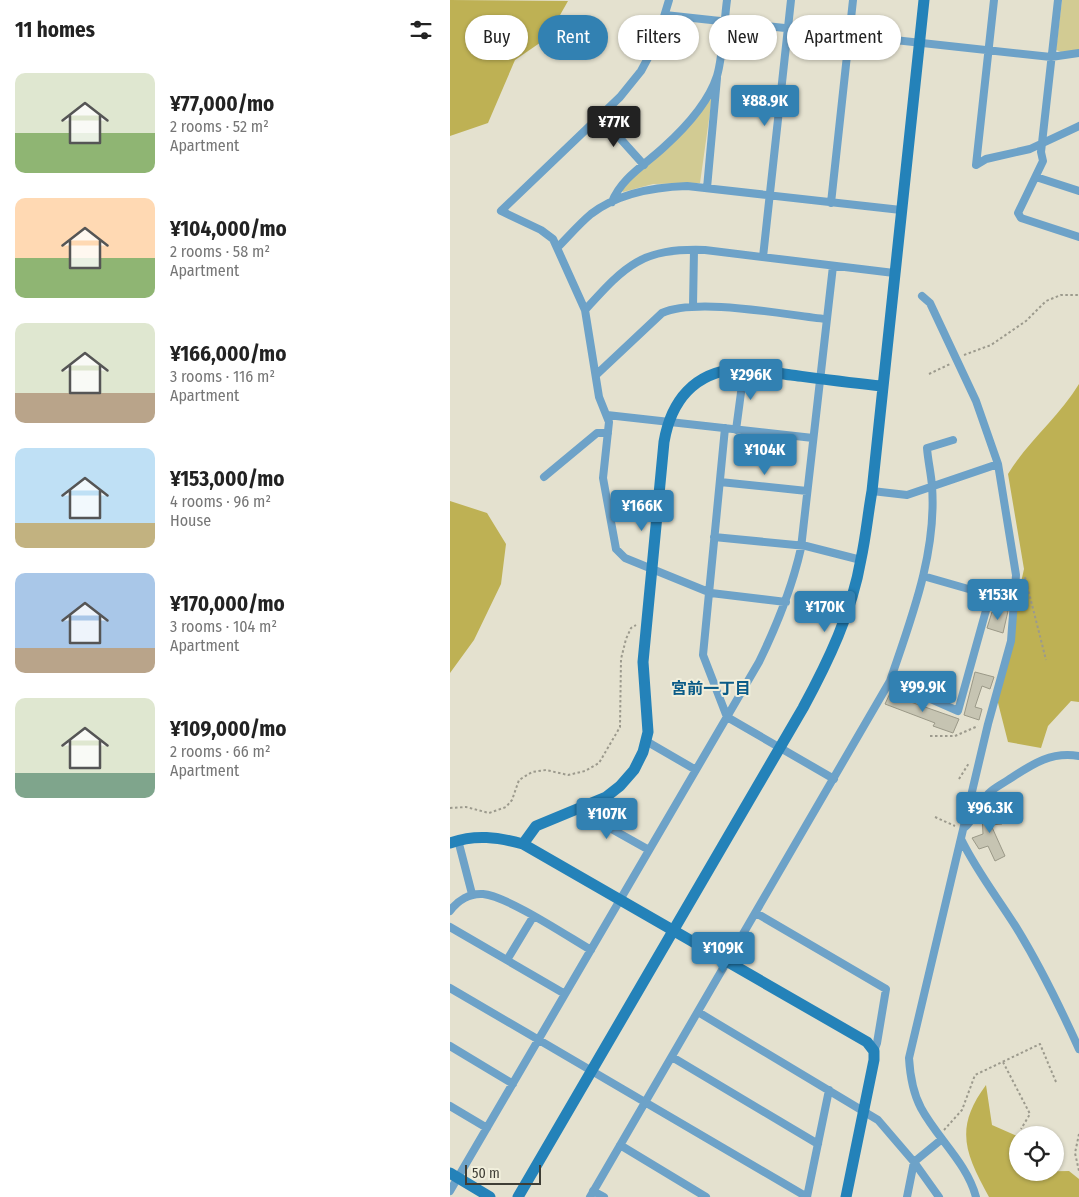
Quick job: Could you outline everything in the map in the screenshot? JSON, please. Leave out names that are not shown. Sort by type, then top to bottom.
[{"type":"street","points":[[665,15],[668,0]]},
{"type":"street","points":[[725,15],[727,0]]},
{"type":"street","points":[[789,15],[790,0]]},
{"type":"street","points":[[851,15],[853,0]]},
{"type":"street","points":[[518,1197],[826,666],[851,598],[861,560],[872,491],[924,0]]},
{"type":"street","points":[[994,0],[976,165],[986,159],[1030,149],[1079,126]]},
{"type":"street","points":[[1058,0],[1041,152],[1043,161],[1018,213],[1021,218],[1079,237]]},
{"type":"street","points":[[763,257],[787,37]]},
{"type":"street","points":[[901,41],[1051,57],[1079,53]]},
{"type":"street","points":[[647,60],[641,71],[620,97],[501,211],[542,230],[553,239],[585,310],[599,397],[609,422],[603,478],[616,549],[625,558],[709,593],[786,602]]},
{"type":"street","points":[[708,188],[719,60]]},
{"type":"street","points":[[831,203],[846,60]]},
{"type":"street","points":[[612,202],[617,188],[691,120],[717,76]]},
{"type":"street","points":[[600,116],[644,165]]},
{"type":"street","points":[[1036,177],[1079,191]]},
{"type":"street","points":[[558,247],[592,214],[612,202],[667,187],[708,188],[901,210]]},
{"type":"street","points":[[585,310],[612,281],[638,259],[658,253],[694,250],[894,273]]},
{"type":"street","points":[[693,306],[694,250]]},
{"type":"street","points":[[450,1191],[454,1176],[487,1128],[759,662],[786,602],[801,546],[832,266]]},
{"type":"street","points":[[922,296],[930,303],[976,401],[998,464],[1016,575],[1011,641],[988,724],[909,1058],[910,1073],[920,1107],[972,1181],[976,1197]]},
{"type":"street","points":[[596,375],[662,313],[674,308],[693,306],[826,319]]},
{"type":"street","points":[[523,844],[536,826],[606,797],[620,786],[634,770],[646,741],[648,732],[643,669],[647,618],[664,442],[668,422],[678,401],[696,384],[723,372],[744,370],[882,386]]},
{"type":"street","points":[[736,430],[744,370]]},
{"type":"street","points":[[607,415],[813,438]]},
{"type":"street","points":[[725,428],[702,654],[727,717],[834,779]]},
{"type":"street","points":[[544,477],[597,433],[608,434]]},
{"type":"street","points":[[604,1197],[592,1194],[890,681],[915,609],[923,576],[928,542],[932,487],[926,448],[953,440]]},
{"type":"street","points":[[872,491],[907,495],[998,464]]},
{"type":"street","points":[[720,482],[807,492]]},
{"type":"street","points":[[714,537],[801,546],[861,560]]},
{"type":"street","points":[[923,576],[1014,602]]},
{"type":"street","points":[[890,681],[958,711],[990,596]]},
{"type":"street","points":[[646,741],[696,770]]},
{"type":"street","points":[[964,829],[972,822],[989,792],[1039,760],[1050,756],[1067,754],[1079,756]]},
{"type":"street","points":[[576,809],[649,850]]},
{"type":"street","points":[[472,894],[454,841],[491,837],[523,844],[867,1042],[874,1051]]},
{"type":"street","points":[[961,839],[969,856],[1016,928],[1052,990],[1079,1049]]},
{"type":"street","points":[[450,911],[458,902],[472,894],[493,895],[591,950]]},
{"type":"street","points":[[756,913],[886,989],[846,1197]]},
{"type":"street","points":[[507,960],[533,917]]},
{"type":"street","points":[[450,926],[565,994]]},
{"type":"street","points":[[450,988],[807,1197],[828,1090]]},
{"type":"street","points":[[698,1012],[878,1120],[914,1162],[939,1197]]},
{"type":"street","points":[[450,1046],[513,1084]]},
{"type":"street","points":[[672,1057],[818,1144]]},
{"type":"street","points":[[450,1106],[487,1128]]},
{"type":"street","points":[[907,1197],[914,1162],[940,1137]]},
{"type":"street","points":[[620,1145],[706,1197]]},
{"type":"street","points":[[454,1176],[490,1197]]},
{"type":"path","points":[[929,374],[966,354],[991,345],[1026,321],[1046,301],[1061,295],[1079,295]]},
{"type":"path","points":[[1024,575],[1046,660]]},
{"type":"path","points":[[450,808],[466,807],[489,813],[506,807],[512,800],[520,780],[532,772],[546,770],[568,775],[585,771],[599,763],[620,727],[621,659],[626,639],[631,628],[647,618]]},
{"type":"path","points":[[930,736],[955,736],[988,724]]},
{"type":"path","points":[[935,817],[964,829]]},
{"type":"path","points":[[940,1137],[962,1110],[975,1075],[1040,1044],[1056,1082]]},
{"type":"path","points":[[1003,1062],[1030,1114],[1023,1126]]},
{"type":"path","points":[[1079,1134],[1075,1153],[1079,1171]]},
{"type":"shaded area","points":[[450,0],[568,1],[560,15],[538,15],[538,44],[528,51],[528,15],[465,15],[465,60],[515,60],[488,123],[450,136]]},
{"type":"shaded area","points":[[1062,0],[1079,0],[1079,50],[1061,52],[1056,50]]},
{"type":"shaded area","points":[[712,98],[700,183],[653,184],[623,192],[621,190],[707,100]]},
{"type":"shaded area","points":[[1079,384],[1079,702],[1071,701],[1048,726],[1041,748],[1008,742],[996,695],[1024,569],[1008,474]]},
{"type":"shaded area","points":[[450,501],[487,513],[506,544],[501,584],[474,640],[450,673]]},
{"type":"shaded area","points":[[986,1085],[992,1125],[1009,1132],[1009,1181],[1064,1181],[1064,1171],[1069,1171],[1079,1179],[1079,1197],[989,1197],[974,1167],[966,1141],[970,1114],[976,1100]]},
{"type":"building","points":[[999,609],[1008,611],[1003,633],[987,628],[992,612],[997,614]]},
{"type":"building","points":[[975,672],[994,677],[990,689],[982,686],[975,707],[982,709],[979,720],[964,715]]},
{"type":"building","points":[[891,691],[906,698],[905,700],[959,719],[953,733],[933,726],[935,723],[885,704]]},
{"type":"building","points":[[984,809],[985,812],[1002,811],[1002,824],[991,825],[1005,856],[995,861],[988,846],[979,849],[972,838],[983,834],[982,814]]},
{"type":"district","name":"宮前一丁目","points":[[711,688]]}]
